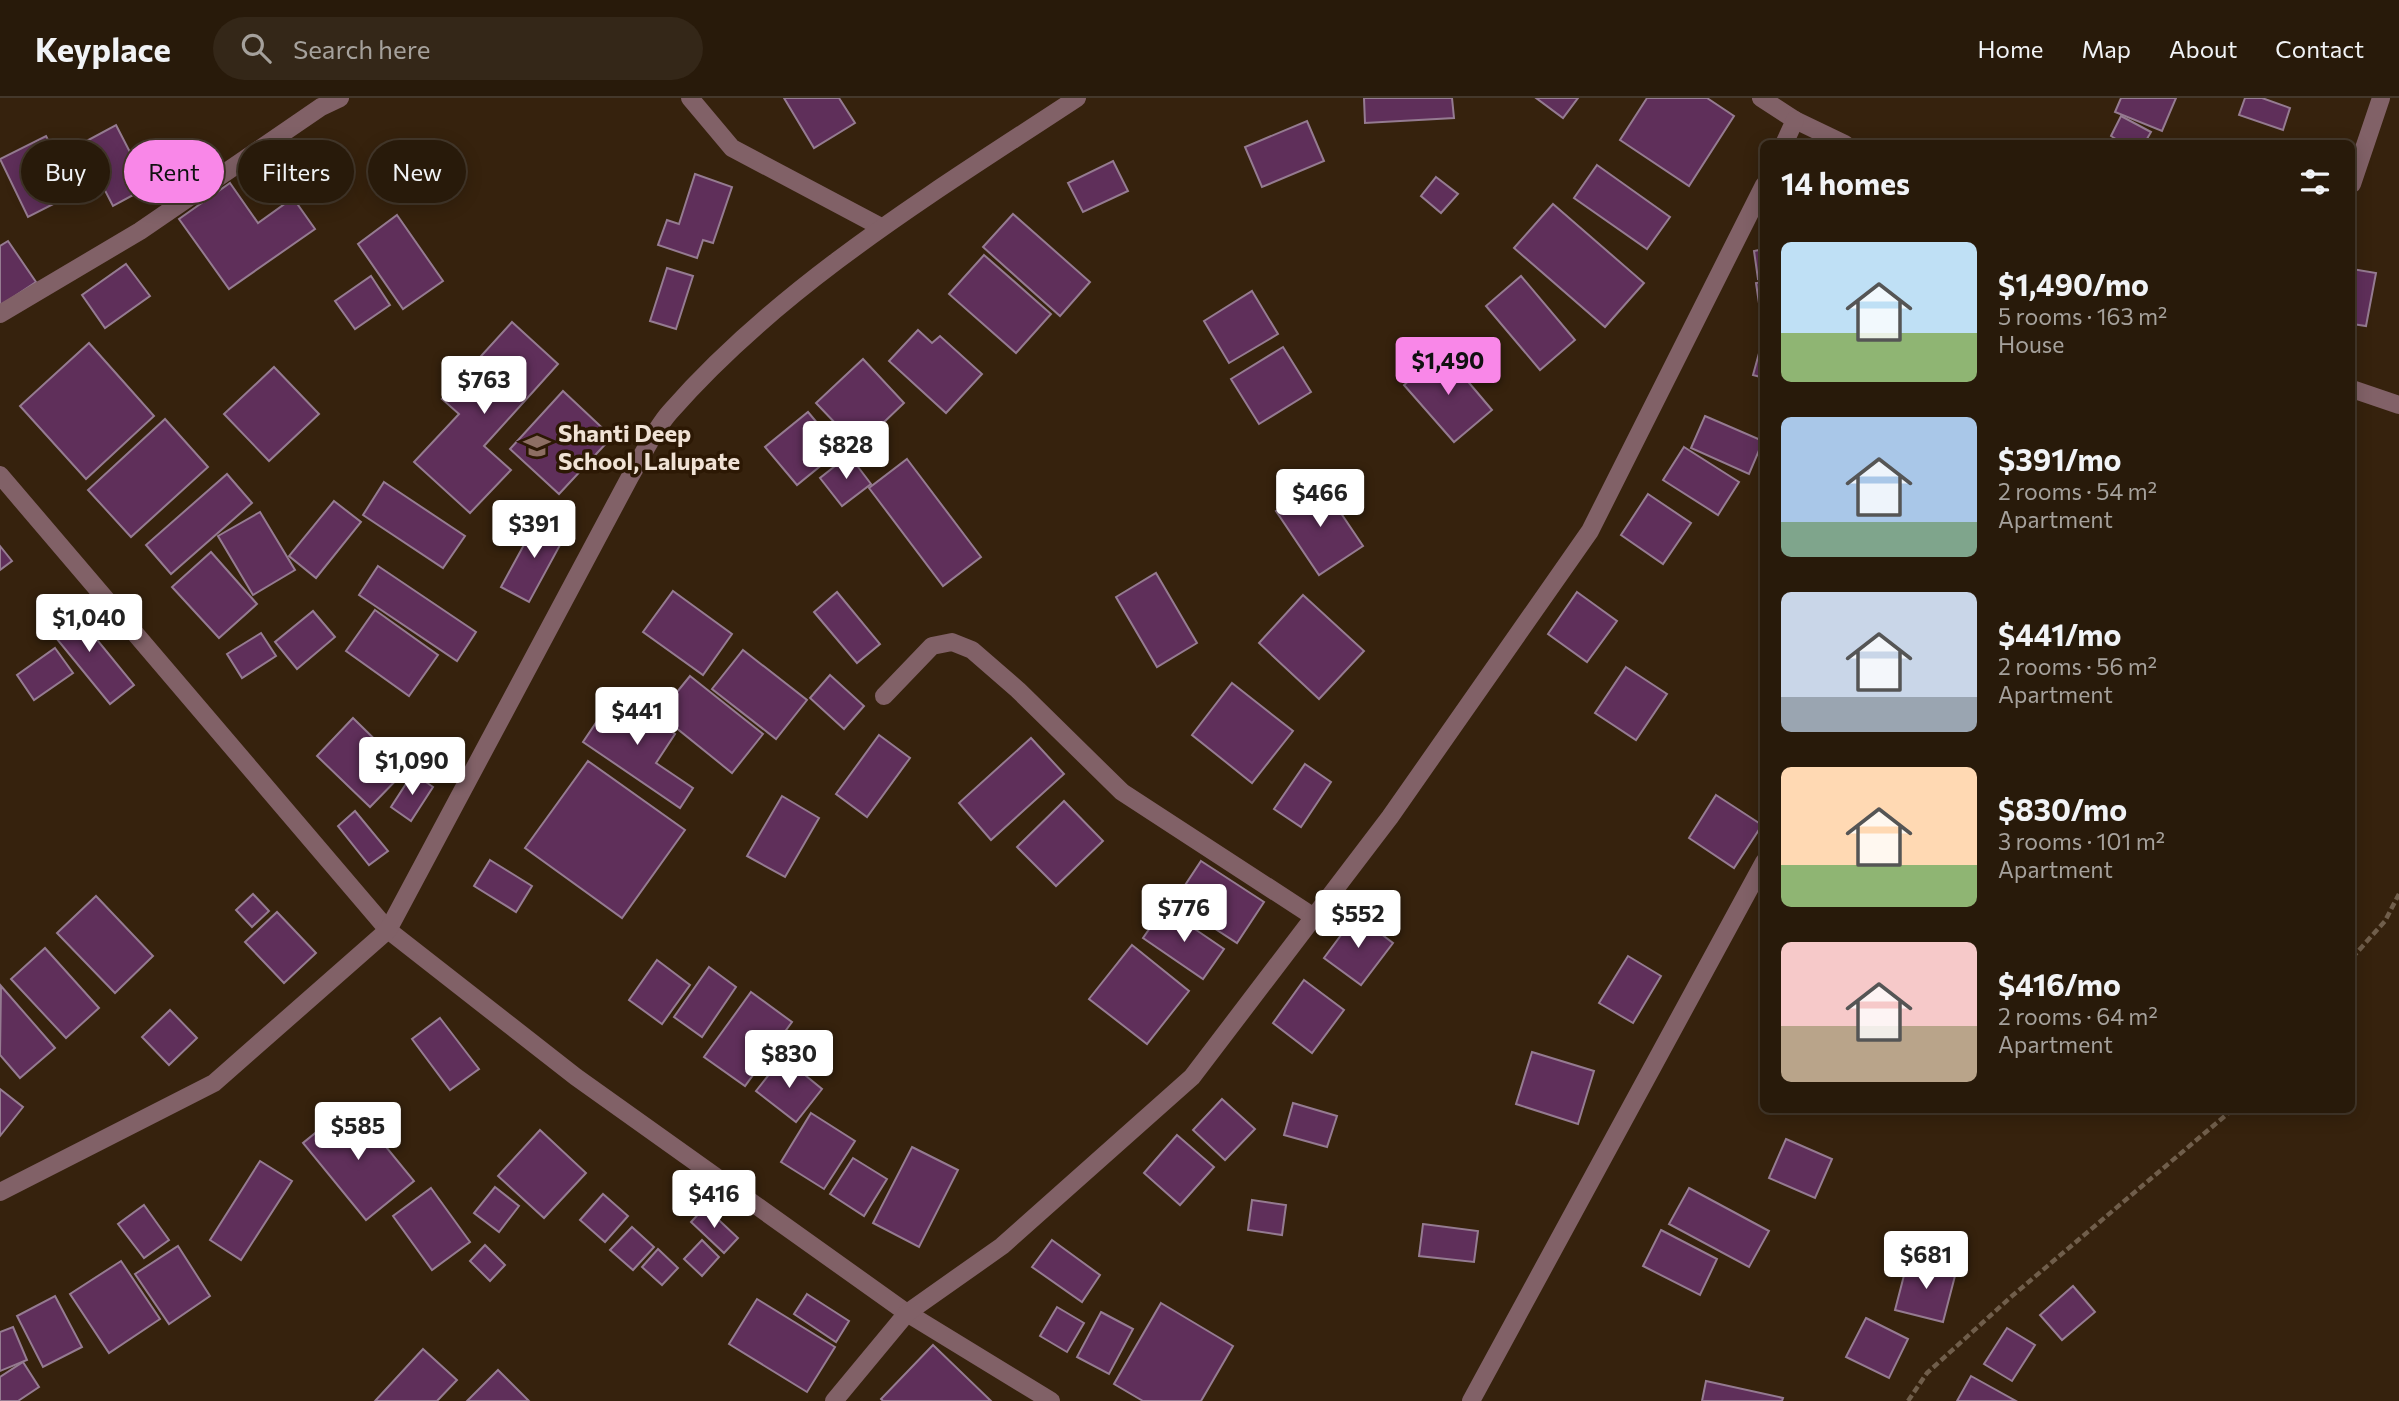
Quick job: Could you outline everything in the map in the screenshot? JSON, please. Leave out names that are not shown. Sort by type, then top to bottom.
[{"type":"street","points":[[0,314],[140,231],[321,107],[340,98]]},
{"type":"street","points":[[690,98],[732,148],[881,227]]},
{"type":"street","points":[[0,1192],[214,1083],[388,930],[631,475],[668,414],[743,338],[881,227],[1077,98]]},
{"type":"street","points":[[1760,98],[1796,120],[1838,140]]},
{"type":"street","points":[[2355,175],[2381,98]]},
{"type":"street","points":[[1786,140],[1796,120]]},
{"type":"street","points":[[834,1401],[908,1313],[1002,1245],[1192,1077],[1390,817],[1590,531],[1760,193]]},
{"type":"street","points":[[2355,391],[2399,405]]},
{"type":"street","points":[[0,475],[388,930],[576,1077],[908,1313],[1051,1401]]},
{"type":"street","points":[[884,696],[932,646],[952,642],[972,650],[1018,690],[1122,792],[1314,917]]},
{"type":"street","points":[[1471,1401],[1760,869]]},
{"type":"path","points":[[2355,955],[2385,921],[2399,894]]},
{"type":"path","points":[[1908,1401],[1927,1373],[2012,1296],[2228,1113]]},
{"type":"building","points":[[784,98],[839,98],[855,123],[814,148]]},
{"type":"building","points":[[1364,98],[1452,98],[1454,118],[1365,123]]},
{"type":"building","points":[[1536,98],[1578,98],[1563,118]]},
{"type":"building","points":[[1647,98],[1707,98],[1734,116],[1689,186],[1620,140]]},
{"type":"building","points":[[2121,98],[2176,98],[2162,131],[2115,112]]},
{"type":"building","points":[[2245,98],[2262,98],[2290,108],[2283,130],[2239,115]]},
{"type":"building","points":[[2121,116],[2151,132],[2146,140],[2118,140],[2111,136]]},
{"type":"building","points":[[1307,121],[1324,161],[1262,187],[1245,147]]},
{"type":"building","points":[[116,125],[124,140],[124,200],[113,206],[110,200],[110,140],[88,140]]},
{"type":"building","points":[[21,148],[21,202],[0,159]]},
{"type":"building","points":[[1113,161],[1128,191],[1083,212],[1068,183]]},
{"type":"building","points":[[1597,165],[1670,217],[1647,249],[1574,198]]},
{"type":"building","points":[[695,174],[732,187],[713,243],[703,240],[697,258],[658,245],[667,220],[679,224]]},
{"type":"building","points":[[1436,177],[1458,194],[1441,213],[1421,196]]},
{"type":"building","points":[[230,183],[238,194],[238,203],[244,203],[258,223],[286,203],[297,203],[315,229],[229,289],[179,219],[202,203],[224,203],[224,187]]},
{"type":"building","points":[[21,203],[55,203],[28,217]]},
{"type":"building","points":[[1553,204],[1644,283],[1605,327],[1514,248]]},
{"type":"building","points":[[1013,214],[1090,282],[1060,316],[983,247]]},
{"type":"building","points":[[397,215],[443,281],[403,309],[358,244]]},
{"type":"building","points":[[8,241],[36,282],[0,306],[0,246]]},
{"type":"building","points":[[1760,250],[1760,279],[1758,279],[1754,251]]},
{"type":"building","points":[[984,255],[1051,314],[1016,353],[949,294]]},
{"type":"building","points":[[126,264],[150,296],[105,328],[82,295]]},
{"type":"building","points":[[667,268],[693,276],[676,329],[650,321]]},
{"type":"building","points":[[2355,270],[2376,273],[2366,326],[2355,324]]},
{"type":"building","points":[[371,276],[390,305],[355,329],[335,301]]},
{"type":"building","points":[[1521,276],[1575,340],[1540,370],[1486,306]]},
{"type":"building","points":[[1760,282],[1760,310],[1756,283]]},
{"type":"building","points":[[1252,291],[1278,334],[1229,363],[1204,321]]},
{"type":"building","points":[[512,322],[558,364],[484,446],[511,470],[470,513],[414,462],[459,414],[442,399]]},
{"type":"building","points":[[918,330],[932,343],[940,336],[982,374],[946,413],[889,361]]},
{"type":"building","points":[[89,343],[154,416],[86,479],[20,406]]},
{"type":"building","points":[[1283,347],[1311,392],[1259,424],[1231,379]]},
{"type":"building","points":[[1760,350],[1760,377],[1753,375]]},
{"type":"building","points":[[1443,352],[1492,410],[1454,442],[1404,385]]},
{"type":"building","points":[[863,359],[904,403],[858,447],[816,403]]},
{"type":"building","points":[[274,367],[319,414],[269,461],[224,414]]},
{"type":"building","points":[[563,391],[612,437],[559,494],[510,449]]},
{"type":"building","points":[[808,412],[840,450],[797,485],[765,447]]},
{"type":"building","points":[[1705,416],[1760,440],[1760,448],[1749,474],[1691,448]]},
{"type":"building","points":[[165,419],[208,467],[131,537],[88,490]]},
{"type":"building","points":[[1684,447],[1739,482],[1718,515],[1663,480]]},
{"type":"building","points":[[849,455],[871,484],[842,506],[820,478]]},
{"type":"building","points":[[907,459],[981,557],[943,586],[869,488]]},
{"type":"building","points":[[227,474],[252,503],[171,574],[146,545]]},
{"type":"building","points":[[384,482],[465,536],[443,568],[363,515]]},
{"type":"building","points":[[1320,482],[1363,546],[1319,575],[1276,511]]},
{"type":"building","points":[[1648,494],[1691,523],[1663,564],[1621,535]]},
{"type":"building","points":[[334,501],[361,522],[316,578],[289,556]]},
{"type":"building","points":[[260,512],[295,570],[253,595],[218,536]]},
{"type":"building","points":[[538,519],[566,534],[529,602],[501,587]]},
{"type":"building","points":[[0,546],[12,561],[0,570]]},
{"type":"building","points":[[211,552],[257,604],[219,638],[172,587]]},
{"type":"building","points":[[378,566],[476,632],[457,661],[359,595]]},
{"type":"building","points":[[1156,573],[1197,643],[1157,667],[1116,597]]},
{"type":"building","points":[[673,591],[732,634],[703,675],[643,632]]},
{"type":"building","points":[[837,592],[880,644],[857,663],[814,612]]},
{"type":"building","points":[[1577,592],[1617,621],[1587,662],[1548,634]]},
{"type":"building","points":[[1303,595],[1364,651],[1319,699],[1259,643]]},
{"type":"building","points":[[67,603],[134,685],[110,704],[43,622]]},
{"type":"building","points":[[375,610],[438,655],[409,696],[346,651]]},
{"type":"building","points":[[313,611],[335,637],[297,669],[275,642]]},
{"type":"building","points":[[261,633],[276,656],[242,678],[227,654]]},
{"type":"building","points":[[55,648],[73,673],[34,700],[17,675]]},
{"type":"building","points":[[743,650],[807,700],[776,739],[712,689]]},
{"type":"building","points":[[1626,667],[1667,694],[1636,740],[1595,713]]},
{"type":"building","points":[[830,675],[864,706],[844,729],[810,698]]},
{"type":"building","points":[[690,676],[763,734],[732,773],[659,714]]},
{"type":"building","points":[[1232,683],[1293,731],[1252,783],[1192,735]]},
{"type":"building","points":[[616,693],[675,734],[656,763],[693,788],[680,808],[583,742]]},
{"type":"building","points":[[353,718],[406,770],[370,807],[317,756]]},
{"type":"building","points":[[879,735],[910,758],[867,817],[836,794]]},
{"type":"building","points":[[1031,738],[1064,774],[991,840],[959,803]]},
{"type":"building","points":[[588,761],[685,830],[622,918],[525,848]]},
{"type":"building","points":[[1305,764],[1331,782],[1301,827],[1274,809]]},
{"type":"building","points":[[413,773],[433,787],[411,821],[391,807]]},
{"type":"building","points":[[1716,795],[1760,824],[1760,828],[1734,868],[1689,838]]},
{"type":"building","points":[[782,796],[819,818],[785,877],[747,856]]},
{"type":"building","points":[[1064,801],[1103,841],[1056,886],[1017,847]]},
{"type":"building","points":[[355,811],[388,851],[369,865],[338,826]]},
{"type":"building","points":[[490,860],[532,886],[516,912],[474,886]]},
{"type":"building","points":[[1201,861],[1264,902],[1237,943],[1174,902]]},
{"type":"building","points":[[253,894],[269,911],[252,927],[236,910]]},
{"type":"building","points":[[96,896],[153,956],[115,993],[57,933]]},
{"type":"building","points":[[1164,908],[1224,949],[1203,979],[1143,938]]},
{"type":"building","points":[[277,912],[316,953],[284,983],[245,942]]},
{"type":"building","points":[[1356,915],[1393,943],[1361,985],[1324,958]]},
{"type":"building","points":[[1132,945],[1189,991],[1147,1044],[1089,999]]},
{"type":"building","points":[[45,948],[99,1008],[66,1038],[11,979]]},
{"type":"building","points":[[1628,956],[1661,976],[1633,1023],[1599,1003]]},
{"type":"building","points":[[657,960],[690,985],[662,1024],[629,1000]]},
{"type":"building","points":[[709,967],[736,987],[702,1037],[674,1017]]},
{"type":"building","points":[[1304,980],[1344,1010],[1312,1053],[1273,1023]]},
{"type":"building","points":[[1,986],[55,1048],[20,1078],[0,1055]]},
{"type":"building","points":[[751,992],[792,1022],[745,1086],[704,1057]]},
{"type":"building","points":[[170,1010],[197,1038],[169,1065],[142,1037]]},
{"type":"building","points":[[440,1018],[479,1069],[450,1090],[412,1039]]},
{"type":"building","points":[[1532,1052],[1594,1071],[1578,1124],[1516,1104]]},
{"type":"building","points":[[783,1057],[822,1089],[796,1122],[756,1091]]},
{"type":"building","points":[[0,1089],[23,1107],[0,1136]]},
{"type":"building","points":[[1222,1099],[1255,1129],[1225,1160],[1193,1130]]},
{"type":"building","points":[[1293,1103],[1337,1116],[1327,1147],[1284,1135]]},
{"type":"building","points":[[351,1104],[414,1181],[366,1220],[303,1143]]},
{"type":"building","points":[[811,1113],[855,1141],[824,1189],[781,1162]]},
{"type":"building","points":[[540,1130],[586,1173],[544,1218],[498,1176]]},
{"type":"building","points":[[1177,1135],[1214,1167],[1180,1205],[1144,1173]]},
{"type":"building","points":[[1786,1139],[1832,1159],[1815,1198],[1769,1178]]},
{"type":"building","points":[[912,1147],[958,1170],[919,1247],[873,1223]]},
{"type":"building","points":[[853,1158],[887,1179],[864,1216],[830,1194]]},
{"type":"building","points":[[260,1161],[292,1181],[241,1260],[210,1240]]},
{"type":"building","points":[[495,1187],[519,1206],[499,1232],[474,1213]]},
{"type":"building","points":[[431,1188],[470,1242],[432,1270],[393,1216]]},
{"type":"building","points":[[1689,1188],[1769,1231],[1749,1267],[1669,1224]]},
{"type":"building","points":[[603,1194],[628,1216],[605,1242],[580,1220]]},
{"type":"building","points":[[1252,1200],[1286,1205],[1282,1235],[1248,1230]]},
{"type":"building","points":[[144,1205],[169,1240],[144,1258],[118,1224]]},
{"type":"building","points":[[705,1207],[738,1238],[724,1253],[691,1222]]},
{"type":"building","points":[[1423,1224],[1478,1231],[1474,1262],[1419,1256]]},
{"type":"building","points":[[632,1227],[654,1247],[633,1270],[610,1250]]},
{"type":"building","points":[[1661,1230],[1717,1259],[1700,1295],[1643,1266]]},
{"type":"building","points":[[702,1240],[719,1257],[702,1276],[684,1259]]},
{"type":"building","points":[[1052,1240],[1100,1275],[1082,1302],[1032,1267]]},
{"type":"building","points":[[485,1245],[505,1265],[490,1281],[470,1261]]},
{"type":"building","points":[[178,1246],[210,1296],[169,1324],[135,1274]]},
{"type":"building","points":[[658,1249],[678,1268],[662,1285],[642,1267]]},
{"type":"building","points":[[1908,1260],[1956,1272],[1943,1322],[1895,1310]]},
{"type":"building","points":[[121,1261],[160,1319],[109,1353],[70,1294]]},
{"type":"building","points":[[2073,1286],[2095,1312],[2062,1340],[2040,1315]]},
{"type":"building","points":[[807,1294],[849,1321],[836,1342],[794,1314]]},
{"type":"building","points":[[55,1296],[82,1347],[43,1367],[17,1316]]},
{"type":"building","points":[[757,1299],[835,1347],[807,1392],[729,1344]]},
{"type":"building","points":[[1161,1303],[1233,1346],[1201,1401],[1143,1401],[1114,1384]]},
{"type":"building","points":[[1057,1307],[1084,1323],[1067,1352],[1040,1336]]},
{"type":"building","points":[[1101,1312],[1133,1329],[1109,1374],[1077,1357]]},
{"type":"building","points":[[1866,1318],[1908,1339],[1889,1378],[1846,1357]]},
{"type":"building","points":[[13,1327],[27,1360],[0,1371],[0,1332]]},
{"type":"building","points":[[2007,1328],[2035,1345],[2012,1381],[1984,1364]]},
{"type":"building","points":[[933,1345],[991,1401],[883,1401],[881,1399]]},
{"type":"building","points":[[423,1349],[457,1380],[437,1401],[375,1401]]},
{"type":"building","points":[[23,1362],[39,1387],[18,1401],[0,1401],[0,1377]]},
{"type":"building","points":[[498,1370],[529,1401],[467,1401]]},
{"type":"building","points":[[1971,1376],[2016,1401],[1957,1401]]},
{"type":"building","points":[[1706,1381],[1783,1398],[1782,1401],[1702,1401]]},
{"type":"place","name":"Shanti Deep School, Lalupate","points":[[537,446]]}]
